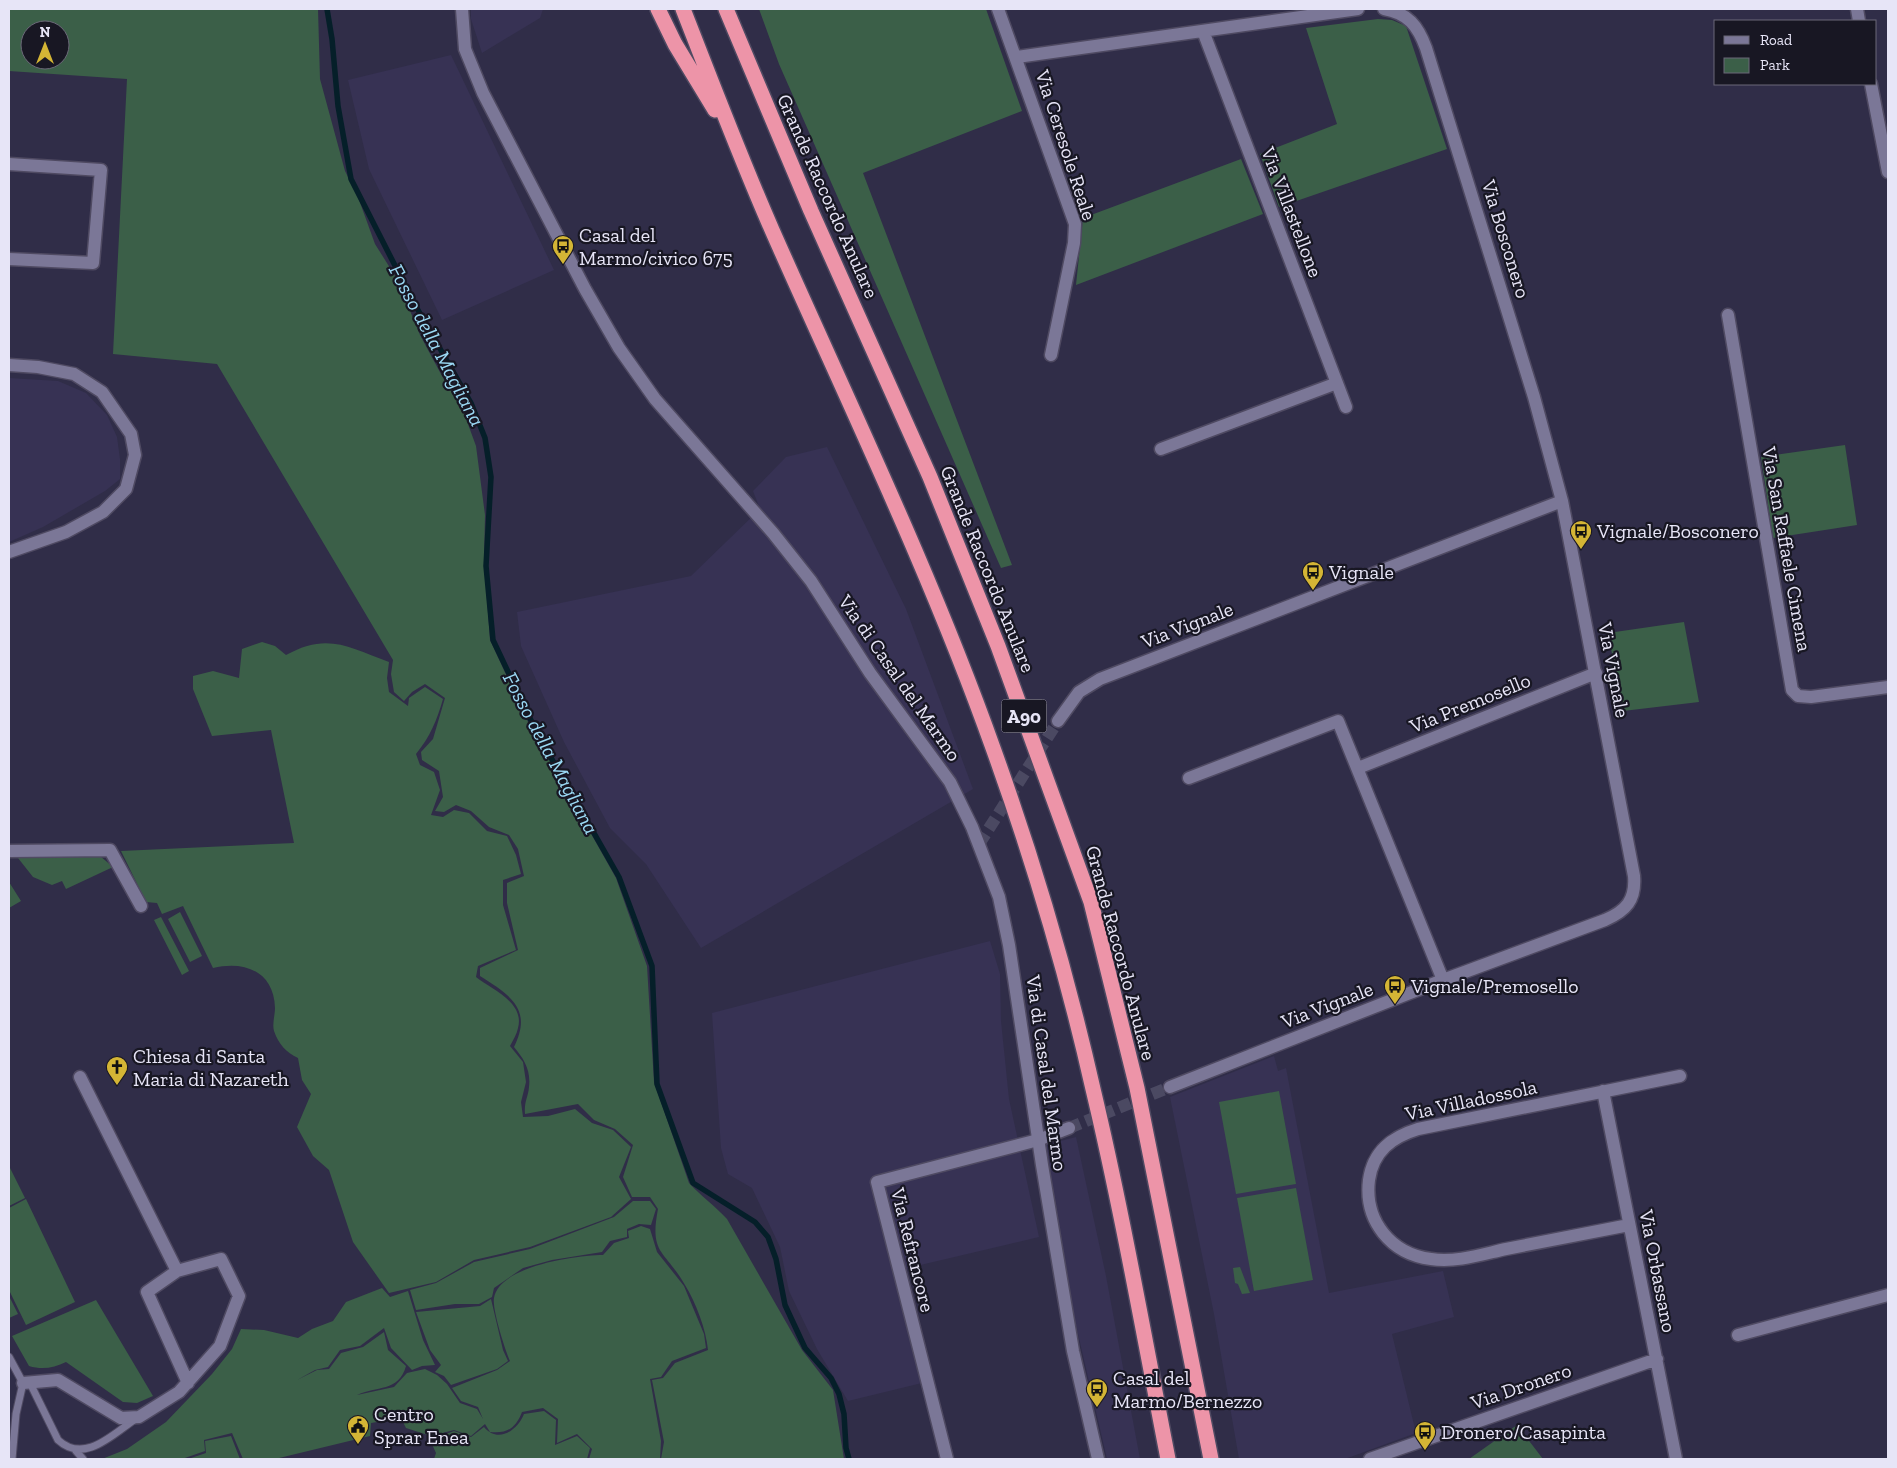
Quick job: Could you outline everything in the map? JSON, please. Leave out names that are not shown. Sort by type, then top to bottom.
[{"type":"highway","points":[[658,9],[675,44],[734,140]]},
{"type":"highway","name":"A90","points":[[683,9],[734,140],[878,461],[929,582],[994,750],[1048,916],[1093,1088],[1168,1459]]},
{"type":"highway","name":"Grande Raccordo Anulare","points":[[726,9],[811,211],[930,477],[998,646],[1091,902],[1137,1088],[1211,1459]]},
{"type":"street","name":"Via di Casal del Marmo","points":[[462,9],[465,49],[483,94],[585,289],[619,348],[655,399],[773,533],[810,581],[870,673],[941,769],[963,806],[999,897],[1009,945],[1038,1140],[1073,1351],[1098,1459]]},
{"type":"street","name":"Via Ceresole Reale","points":[[998,9],[1017,57],[1075,224],[1074,242],[1051,355]]},
{"type":"street","points":[[1017,57],[1358,9]]},
{"type":"street","name":"Via Bosconero","points":[[1386,9],[1405,15],[1414,23],[1429,56],[1534,397],[1562,501]]},
{"type":"street","name":"Via Villastellone","points":[[1203,31],[1346,407]]},
{"type":"street","points":[[1871,85],[1888,172]]},
{"type":"street","points":[[9,164],[101,170],[93,263],[9,259]]},
{"type":"street","name":"Via San Raffaele Cimena","points":[[1728,315],[1792,690],[1798,696],[1811,697],[1888,687]]},
{"type":"street","points":[[9,365],[38,367],[74,374],[102,392],[131,434],[135,455],[126,489],[103,512],[66,532],[9,552]]},
{"type":"street","points":[[1161,449],[1337,383]]},
{"type":"street","name":"Via Vignale","points":[[1058,720],[1079,692],[1100,679],[1562,501],[1634,876],[1633,897],[1626,908],[1605,920],[1443,980],[1170,1087]]},
{"type":"street","name":"Via Premosello","points":[[1358,768],[1596,673]]},
{"type":"street","points":[[1189,778],[1338,721],[1443,980]]},
{"type":"street","points":[[9,851],[110,850],[141,906]]},
{"type":"street","name":"Via Villadossola","points":[[1629,1225],[1478,1255],[1438,1260],[1411,1255],[1394,1245],[1378,1228],[1370,1204],[1368,1188],[1372,1166],[1382,1149],[1398,1136],[1418,1129],[1680,1076]]},
{"type":"street","points":[[80,1077],[177,1271]]},
{"type":"street","name":"Via Orbassano","points":[[1603,1091],[1676,1459]]},
{"type":"street","points":[[1038,1140],[1069,1128]]},
{"type":"street","name":"Via Refrancore","points":[[947,1459],[877,1182],[1038,1140]]},
{"type":"street","points":[[27,1383],[58,1380],[121,1418],[139,1416],[179,1392],[188,1383],[220,1346],[238,1296],[220,1259],[177,1271],[147,1292],[188,1383]]},
{"type":"street","points":[[1738,1335],[1888,1295]]},
{"type":"street","name":"Via Dronero","points":[[1370,1459],[1656,1359]]},
{"type":"lane","points":[[9,1357],[27,1383],[58,1440],[66,1448],[76,1451],[83,1459]]},
{"type":"lane","points":[[12,1459],[16,1414],[27,1383]]},
{"type":"lane","points":[[76,1451],[108,1440],[139,1416]]},
{"type":"shaded area","points":[[471,9],[543,9],[540,18],[482,53],[471,19]]},
{"type":"shaded area","points":[[451,55],[554,270],[442,320],[369,169],[348,80]]},
{"type":"shaded area","points":[[9,378],[58,381],[86,393],[107,415],[117,437],[120,479],[105,491],[43,527],[9,542]]},
{"type":"shaded area","points":[[827,447],[906,609],[973,789],[701,948],[646,864],[610,828],[564,742],[521,646],[517,612],[691,576],[760,509],[753,491],[786,457]]},
{"type":"shaded area","points":[[990,941],[1000,974],[1001,1021],[1009,1099],[1039,1237],[895,1271],[922,1383],[848,1401],[817,1349],[789,1291],[780,1247],[752,1188],[728,1174],[721,1148],[712,1013]]},
{"type":"shaded area","points":[[1274,1056],[1278,1071],[1286,1068],[1329,1293],[1443,1271],[1454,1317],[1392,1334],[1416,1433],[1345,1459],[1239,1459],[1214,1314],[1170,1097]]},
{"type":"shaded area","points":[[1076,1137],[1106,1276],[1140,1459],[1107,1459],[1075,1321],[1045,1145]]},
{"type":"green space","points":[[9,9],[318,9],[320,79],[345,171],[358,197],[375,244],[397,279],[420,335],[442,376],[461,405],[476,446],[485,515],[484,560],[490,640],[528,722],[616,878],[647,966],[654,1082],[689,1183],[727,1219],[802,1350],[833,1390],[844,1459],[661,1459],[664,1442],[652,1380],[663,1378],[675,1363],[708,1350],[700,1316],[689,1292],[657,1244],[656,1224],[658,1209],[650,1197],[632,1197],[623,1177],[633,1145],[615,1129],[594,1120],[578,1104],[525,1114],[529,1075],[524,1060],[514,1047],[521,1023],[520,1013],[509,997],[480,976],[480,968],[518,950],[507,903],[507,883],[524,876],[518,849],[509,835],[489,827],[471,811],[456,805],[444,812],[435,811],[443,797],[439,771],[422,760],[421,752],[433,739],[445,698],[425,684],[412,692],[404,701],[394,692],[391,674],[393,660],[217,364],[113,354],[127,79],[9,71]]},
{"type":"green space","points":[[759,9],[986,9],[1022,111],[863,173],[1012,565],[1001,568],[779,64]]},
{"type":"green space","points":[[1378,19],[1392,20],[1406,26],[1447,149],[1279,207],[1260,154],[1337,124],[1306,28]]},
{"type":"green space","points":[[1241,159],[1263,214],[1076,285],[1083,218]]},
{"type":"green space","points":[[1845,445],[1857,525],[1773,538],[1761,457]]},
{"type":"green space","points":[[1684,622],[1699,702],[1623,711],[1608,633]]},
{"type":"green space","points":[[262,642],[275,646],[286,655],[314,644],[338,644],[350,647],[389,662],[387,678],[389,692],[408,706],[409,698],[425,687],[443,699],[433,728],[416,754],[420,765],[434,772],[440,790],[431,815],[443,817],[454,810],[469,813],[487,831],[507,836],[516,855],[521,874],[503,880],[503,905],[516,950],[478,966],[476,977],[505,997],[512,1004],[519,1019],[516,1035],[510,1046],[523,1062],[526,1082],[521,1102],[523,1117],[548,1116],[575,1109],[592,1123],[613,1130],[631,1147],[619,1177],[631,1199],[611,1217],[530,1247],[474,1260],[436,1282],[389,1293],[353,1242],[329,1170],[313,1156],[297,1127],[311,1094],[302,1080],[298,1058],[283,1048],[274,1031],[275,1008],[269,985],[263,977],[246,968],[225,966],[213,968],[183,906],[162,914],[157,903],[146,902],[121,851],[294,843],[271,730],[212,736],[193,689],[193,676],[213,671],[239,678],[242,649]]},
{"type":"green space","points":[[100,856],[113,867],[66,889],[62,881],[52,885],[33,877],[18,858]]},
{"type":"green space","points":[[9,882],[21,901],[9,908]]},
{"type":"green space","points":[[180,912],[202,956],[190,962],[168,919]]},
{"type":"green space","points":[[161,917],[189,971],[182,975],[154,920]]},
{"type":"green space","points":[[1279,1091],[1296,1184],[1236,1194],[1219,1102]]},
{"type":"green space","points":[[9,1166],[25,1198],[9,1206]]},
{"type":"green space","points":[[1296,1188],[1313,1280],[1254,1291],[1237,1198]]},
{"type":"green space","points":[[26,1199],[75,1302],[26,1325],[9,1290],[9,1208]]},
{"type":"green space","points":[[633,1201],[650,1201],[656,1209],[651,1225],[639,1224],[627,1229],[627,1237],[610,1241],[602,1252],[552,1260],[523,1268],[494,1288],[492,1297],[479,1304],[455,1304],[416,1310],[410,1290],[436,1283],[474,1262],[530,1249],[614,1217]]},
{"type":"green space","points":[[641,1226],[650,1229],[657,1252],[684,1286],[704,1334],[706,1348],[672,1361],[661,1377],[650,1379],[661,1441],[660,1459],[589,1459],[592,1449],[577,1434],[557,1443],[558,1419],[543,1408],[522,1412],[514,1426],[506,1431],[490,1432],[485,1424],[471,1436],[454,1430],[431,1436],[406,1428],[401,1418],[371,1423],[370,1436],[275,1459],[243,1459],[232,1433],[204,1440],[205,1451],[182,1459],[102,1459],[127,1449],[166,1422],[212,1374],[232,1349],[241,1329],[264,1330],[298,1338],[312,1329],[333,1321],[346,1302],[382,1288],[390,1297],[408,1291],[423,1340],[435,1365],[422,1366],[412,1370],[391,1348],[384,1328],[360,1346],[340,1350],[328,1367],[315,1370],[297,1380],[317,1370],[329,1369],[341,1353],[363,1347],[384,1332],[388,1350],[406,1366],[403,1374],[398,1380],[386,1387],[357,1395],[394,1387],[407,1373],[425,1369],[437,1375],[447,1384],[460,1403],[477,1409],[483,1419],[478,1407],[461,1401],[452,1388],[497,1370],[510,1361],[495,1311],[494,1298],[499,1287],[509,1278],[541,1264],[576,1257],[603,1255],[614,1243],[629,1238],[628,1231]]},
{"type":"green space","points":[[1240,1267],[1250,1293],[1242,1294],[1238,1284],[1235,1283],[1233,1268]]},
{"type":"green space","points":[[9,1296],[18,1314],[9,1318]]},
{"type":"green space","points":[[491,1299],[503,1350],[508,1361],[497,1369],[451,1385],[444,1376],[435,1372],[441,1365],[430,1350],[416,1312],[480,1306]]},
{"type":"green space","points":[[96,1300],[153,1396],[137,1403],[123,1402],[66,1362],[48,1368],[29,1366],[12,1336]]},
{"type":"green space","points":[[544,1411],[556,1420],[555,1445],[577,1436],[590,1448],[587,1459],[434,1459],[436,1453],[430,1440],[454,1431],[471,1437],[484,1427],[489,1432],[501,1435],[512,1430],[524,1414]]},
{"type":"green space","points":[[1517,1425],[1543,1459],[1469,1459]]},
{"type":"green space","points":[[231,1436],[240,1459],[188,1459],[206,1453],[205,1441]]},
{"type":"waterway","name":"Fosso della Magliana","points":[[327,9],[332,39],[338,106],[351,179],[414,303],[471,403],[485,438],[491,477],[486,566],[493,640],[537,733],[619,877],[652,966],[657,1084],[693,1183],[755,1222],[768,1237],[776,1259],[785,1305],[805,1348],[831,1378],[839,1394],[844,1414],[846,1448],[849,1459]]},
{"type":"tunnel","points":[[979,844],[1058,721]]},
{"type":"tunnel","points":[[1069,1128],[1170,1087]]},
{"type":"place","name":"Casal del Marmo/civico 675","points":[[563,265]]},
{"type":"place","name":"Vignale/Bosconero","points":[[1581,550]]},
{"type":"place","name":"Vignale","points":[[1313,591]]},
{"type":"place","name":"Vignale/Premosello","points":[[1395,1005]]},
{"type":"place","name":"Chiesa di Santa Maria di Nazareth","points":[[117,1086]]},
{"type":"place","name":"Casal del Marmo/Bernezzo","points":[[1097,1408]]},
{"type":"place","name":"Centro Sprar Enea","points":[[358,1445]]},
{"type":"place","name":"Dronero/Casapinta","points":[[1425,1451]]}]
